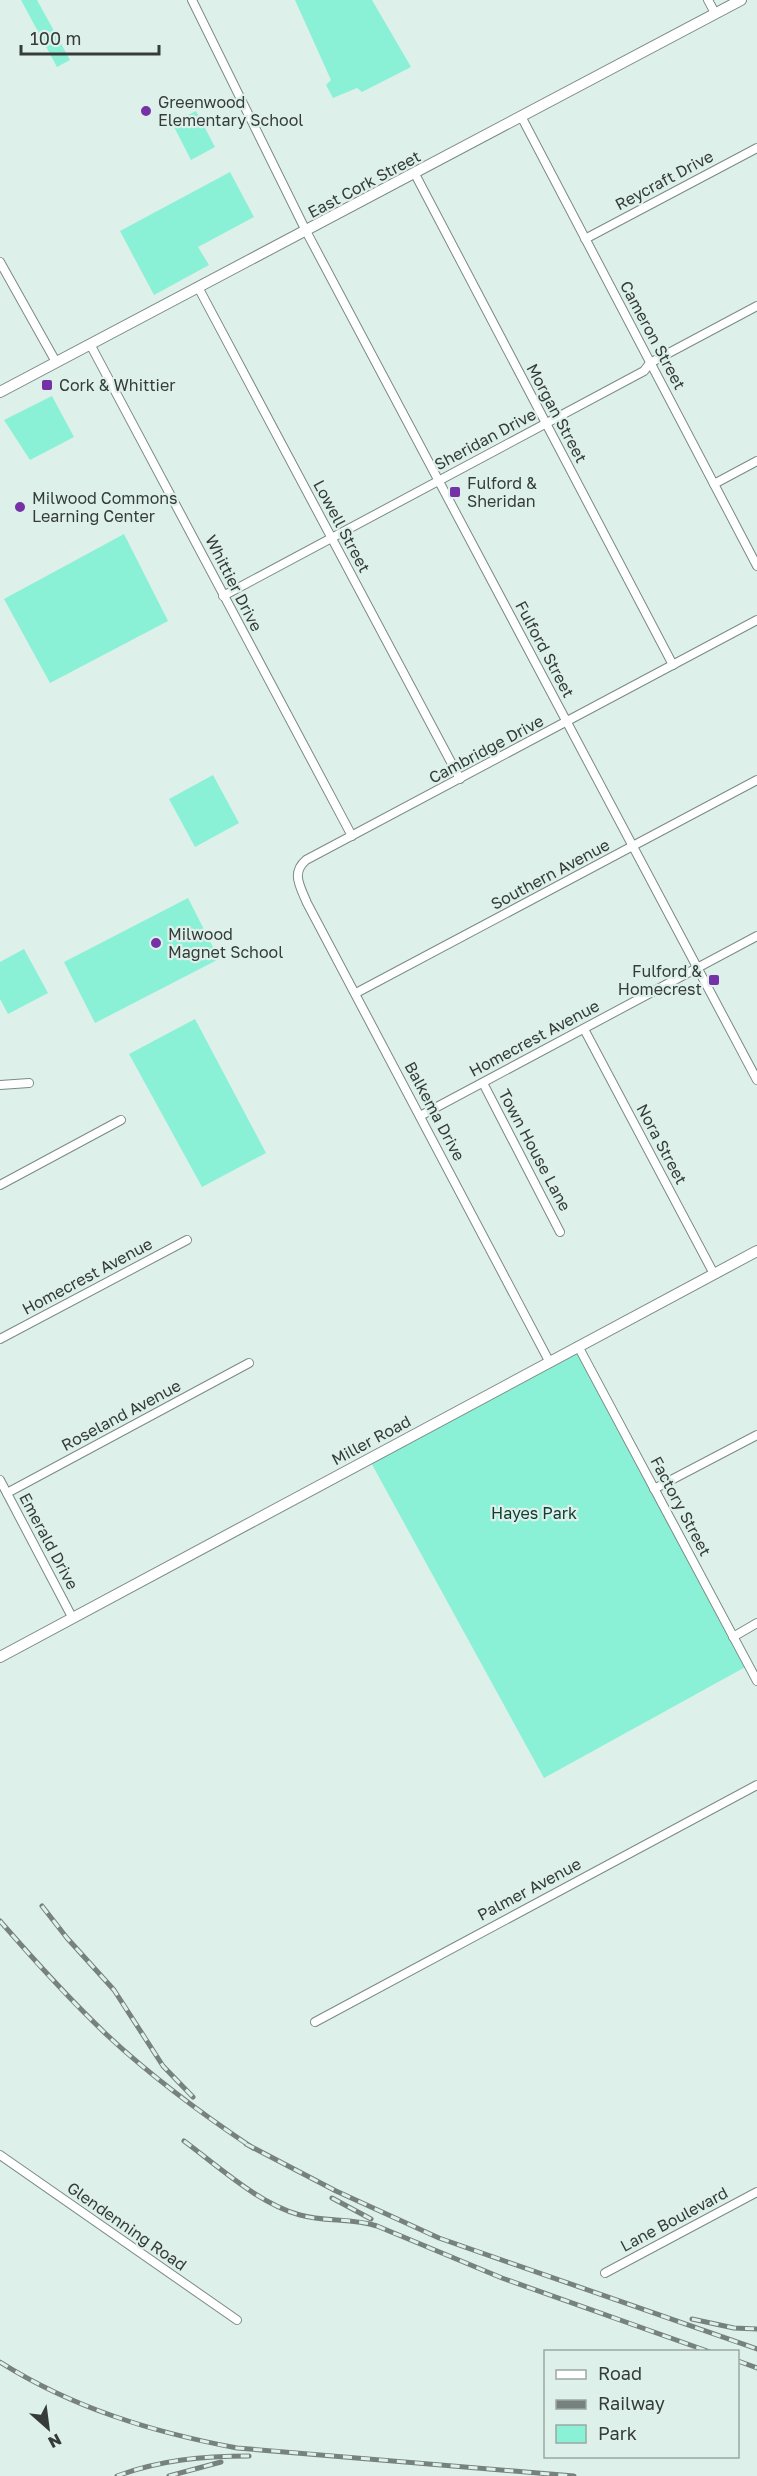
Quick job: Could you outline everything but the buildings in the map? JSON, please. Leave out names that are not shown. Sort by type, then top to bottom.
[{"type":"street","name":"Fulford Street","points":[[192,0],[306,231],[757,1080]]},
{"type":"street","points":[[708,0],[715,13]]},
{"type":"street","name":"East Cork Street","points":[[0,392],[522,118],[741,0]]},
{"type":"street","name":"Cameron Street","points":[[522,118],[757,566]]},
{"type":"street","name":"Reycraft Drive","points":[[585,239],[757,148]]},
{"type":"street","name":"Morgan Street","points":[[414,174],[673,665]]},
{"type":"street","points":[[0,262],[56,362]]},
{"type":"street","name":"Lowell Street","points":[[198,287],[460,779]]},
{"type":"street","name":"Sheridan Drive","points":[[223,596],[644,371],[650,363],[757,306]]},
{"type":"street","name":"Whittier Drive","points":[[90,344],[352,836]]},
{"type":"street","points":[[714,484],[757,461]]},
{"type":"street","name":"Cambridge Drive","points":[[296,873],[306,860],[757,620]]},
{"type":"street","name":"Southern Avenue","points":[[356,993],[757,780]]},
{"type":"street","name":"Balkema Drive","points":[[296,873],[306,903],[356,993],[549,1361]]},
{"type":"street","name":"Homecrest Avenue","points":[[420,1116],[757,936]]},
{"type":"street","name":"Nora Street","points":[[584,1029],[714,1274]]},
{"type":"street","points":[[0,1085],[29,1083]]},
{"type":"street","name":"Town House Lane","points":[[483,1083],[561,1232]]},
{"type":"street","points":[[0,1185],[121,1120]]},
{"type":"street","name":"Homecrest Avenue","points":[[0,1339],[187,1240]]},
{"type":"street","name":"Miller Road","points":[[0,1657],[757,1251]]},
{"type":"street","name":"Factory Street","points":[[578,1346],[757,1681]]},
{"type":"street","name":"Roseland Avenue","points":[[7,1493],[249,1363]]},
{"type":"street","points":[[654,1489],[757,1435]]},
{"type":"street","name":"Emerald Drive","points":[[0,1480],[72,1617]]},
{"type":"street","points":[[733,1636],[757,1623]]},
{"type":"street","name":"Palmer Avenue","points":[[315,2022],[757,1785]]},
{"type":"street","name":"Glendenning Road","points":[[0,2155],[237,2320]]},
{"type":"street","name":"Lane Boulevard","points":[[605,2273],[757,2192]]},
{"type":"green space","points":[[21,0],[37,0],[70,60],[57,67]]},
{"type":"green space","points":[[295,0],[372,0],[411,67],[362,92],[357,88],[333,98],[326,85],[331,80]]},
{"type":"green space","points":[[196,111],[215,147],[191,160],[172,123]]},
{"type":"green space","points":[[230,172],[254,217],[198,247],[209,265],[154,295],[120,231]]},
{"type":"green space","points":[[52,396],[74,437],[30,460],[4,420]]},
{"type":"green space","points":[[124,534],[168,621],[50,683],[4,599]]},
{"type":"green space","points":[[213,775],[239,823],[195,847],[169,799]]},
{"type":"green space","points":[[188,898],[219,959],[95,1023],[64,962]]},
{"type":"green space","points":[[24,949],[48,993],[8,1014],[0,999],[0,962]]},
{"type":"green space","points":[[195,1019],[266,1153],[202,1187],[129,1054]]},
{"type":"green space","name":"Hayes Park","points":[[578,1346],[749,1665],[544,1778],[369,1459]]},
{"type":"railway","points":[[42,1906],[67,1938],[114,1990],[163,2066],[193,2097]]},
{"type":"railway","points":[[0,1921],[65,1993],[124,2051],[215,2122],[253,2148]]},
{"type":"railway","points":[[184,2141],[239,2183],[285,2210],[319,2219],[377,2226],[502,2278],[704,2350]]},
{"type":"railway","points":[[246,2144],[336,2191],[439,2238],[757,2349]]},
{"type":"railway","points":[[332,2198],[371,2219]]},
{"type":"railway","points":[[692,2319],[734,2328],[757,2329]]},
{"type":"railway","points":[[739,2361],[757,2368]]},
{"type":"railway","points":[[0,2362],[56,2393],[85,2405],[144,2426],[205,2442],[237,2448],[574,2476]]},
{"type":"railway","points":[[117,2476],[149,2466],[182,2460],[249,2456]]},
{"type":"railway","points":[[169,2476],[221,2462]]},
{"type":"place","name":"Greenwood Elementary School","points":[[146,111]]},
{"type":"place","name":"Cork & Whittier","points":[[47,385]]},
{"type":"place","name":"Fulford & Sheridan","points":[[455,492]]},
{"type":"place","name":"Milwood Commons Learning Center","points":[[20,507]]},
{"type":"place","name":"Milwood Magnet School","points":[[156,943]]},
{"type":"place","name":"Fulford & Homecrest","points":[[714,980]]}]
